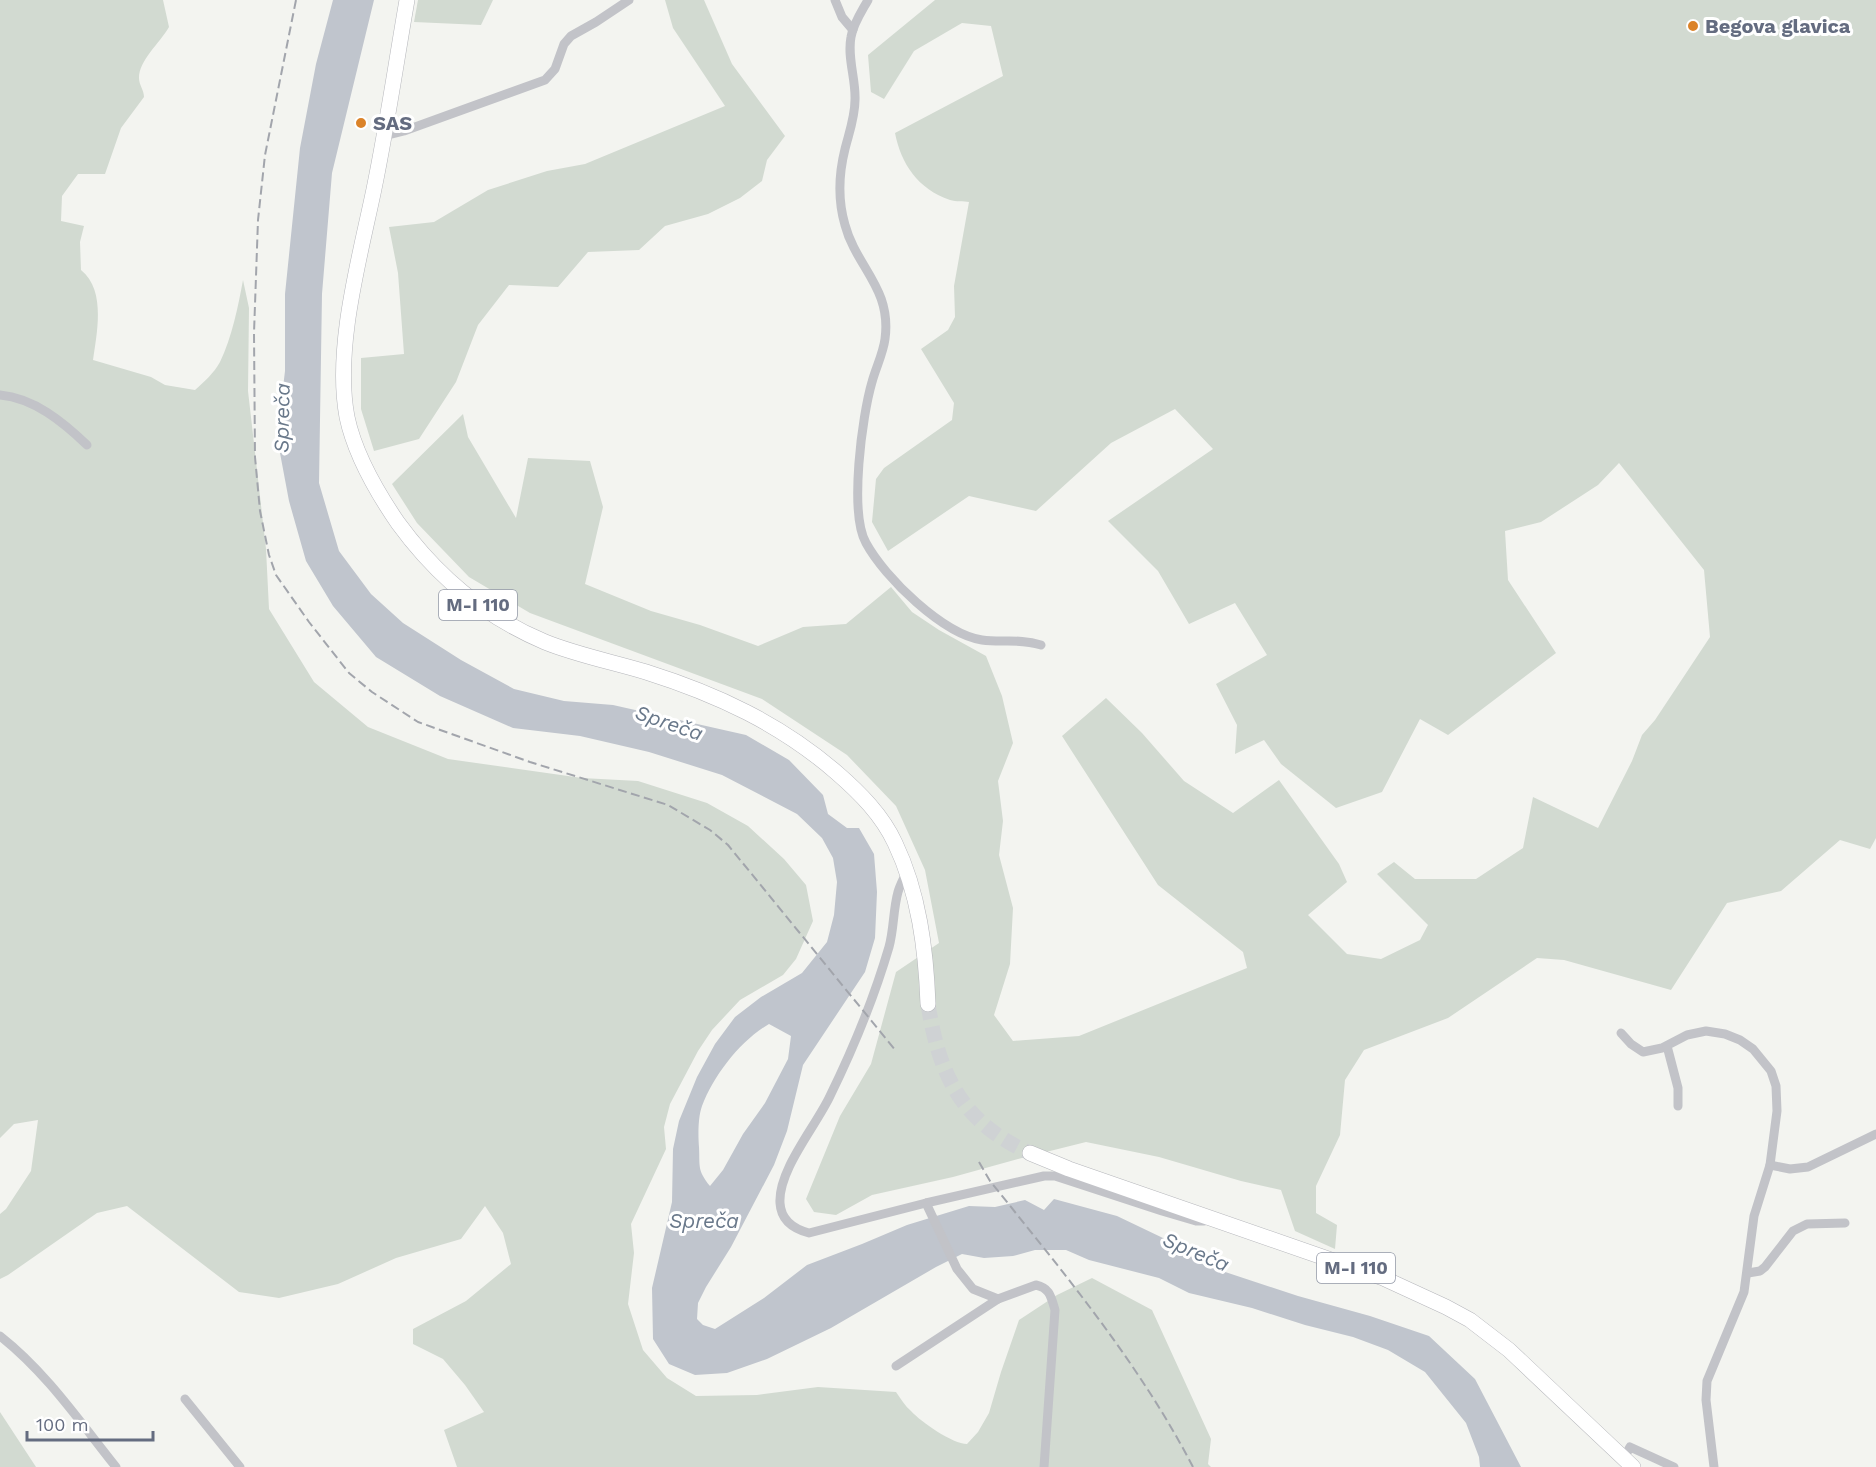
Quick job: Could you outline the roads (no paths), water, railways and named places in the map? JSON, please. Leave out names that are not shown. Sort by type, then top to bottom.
[{"type":"main road","name":"M-I 110","points":[[407,0],[385,134],[349,314],[344,368],[347,417],[363,465],[384,504],[411,542],[452,585],[498,619],[546,643],[708,693],[757,716],[798,741],[864,798],[883,821],[907,871],[926,960],[928,1004]]},
{"type":"main road","name":"M-I 110","points":[[1030,1153],[1069,1169],[1383,1278],[1426,1297],[1470,1320],[1509,1350],[1628,1463]]},
{"type":"street","points":[[385,134],[404,131],[545,80],[555,69],[564,44],[571,36],[629,0]]},
{"type":"street","points":[[835,0],[842,17],[853,30]]},
{"type":"street","points":[[868,0],[853,30],[850,44],[855,88],[855,114],[843,159],[840,204],[846,228],[882,300],[886,320],[883,353],[872,382],[860,451],[858,481],[861,533],[874,557],[898,587],[946,623],[966,635],[983,640],[1019,640],[1041,645]]},
{"type":"street","points":[[0,395],[23,399],[37,407],[72,430],[87,445]]},
{"type":"street","points":[[907,871],[898,893],[890,944],[858,1033],[830,1099],[786,1174],[780,1202],[783,1216],[789,1224],[797,1230],[809,1233],[928,1207],[1044,1176],[1055,1176],[1196,1221],[1206,1221],[1210,1217]]},
{"type":"street","points":[[1621,1033],[1643,1052],[1667,1046],[1687,1035],[1706,1031],[1725,1034],[1753,1049],[1771,1071],[1776,1086],[1777,1111],[1770,1165],[1754,1216],[1744,1292],[1707,1381],[1706,1400],[1714,1467]]},
{"type":"street","points":[[1667,1046],[1678,1088],[1678,1106]]},
{"type":"street","points":[[1770,1165],[1790,1169],[1808,1167],[1876,1134]]},
{"type":"street","points":[[928,1207],[957,1269],[973,1289],[998,1299]]},
{"type":"street","points":[[1748,1273],[1760,1271],[1766,1267],[1793,1231],[1807,1224],[1845,1223]]},
{"type":"street","points":[[896,1366],[998,1299],[1036,1285],[1050,1292],[1055,1310],[1044,1467]]},
{"type":"street","points":[[0,1336],[32,1366],[72,1410],[116,1467]]},
{"type":"street","points":[[185,1399],[240,1467]]},
{"type":"street","points":[[1628,1463],[1630,1447],[1674,1467]]},
{"type":"water","name":"Spreča","points":[[333,0],[374,0],[332,173],[322,294],[319,483],[339,551],[371,594],[403,623],[461,660],[514,689],[564,701],[613,705],[746,735],[789,760],[823,795],[828,814],[847,828],[859,828],[874,854],[877,892],[875,938],[865,972],[803,1065],[787,1131],[774,1165],[731,1247],[698,1303],[697,1319],[703,1325],[715,1329],[764,1298],[807,1265],[907,1225],[969,1206],[995,1207],[1025,1200],[1044,1210],[1054,1199],[1117,1216],[1163,1238],[1204,1265],[1429,1336],[1475,1379],[1521,1467],[1480,1467],[1479,1457],[1466,1423],[1425,1372],[1388,1350],[1353,1337],[1252,1308],[1189,1293],[1159,1278],[1089,1260],[1066,1250],[1035,1250],[1013,1256],[984,1258],[962,1254],[831,1328],[767,1359],[727,1373],[695,1375],[669,1364],[653,1339],[652,1288],[672,1202],[673,1149],[679,1121],[697,1077],[715,1044],[735,1017],[761,997],[802,973],[827,942],[834,915],[837,882],[833,858],[822,838],[797,814],[722,775],[649,752],[580,736],[513,728],[440,696],[376,657],[333,606],[306,561],[289,501],[277,437],[285,371],[285,294],[300,148],[316,64]],"holes":[[[769,1024],[791,1036],[788,1059],[765,1103],[743,1134],[723,1170],[710,1186],[700,1168],[698,1137],[702,1106],[713,1082],[738,1049]]]},
{"type":"tunnel","points":[[928,1004],[939,1053],[958,1094],[987,1127],[1030,1153]]},
{"type":"railway","points":[[296,0],[265,155],[258,220],[254,333],[255,457],[260,511],[269,555],[276,575],[349,673],[372,692],[418,722],[530,762],[668,805],[710,830],[728,845],[896,1051]]},
{"type":"railway","points":[[979,1162],[990,1181],[1073,1284],[1125,1355],[1149,1391],[1193,1467]]},
{"type":"place","name":"Begova glavica","points":[[1693,26]]},
{"type":"place","name":"SAS","points":[[361,123]]}]
